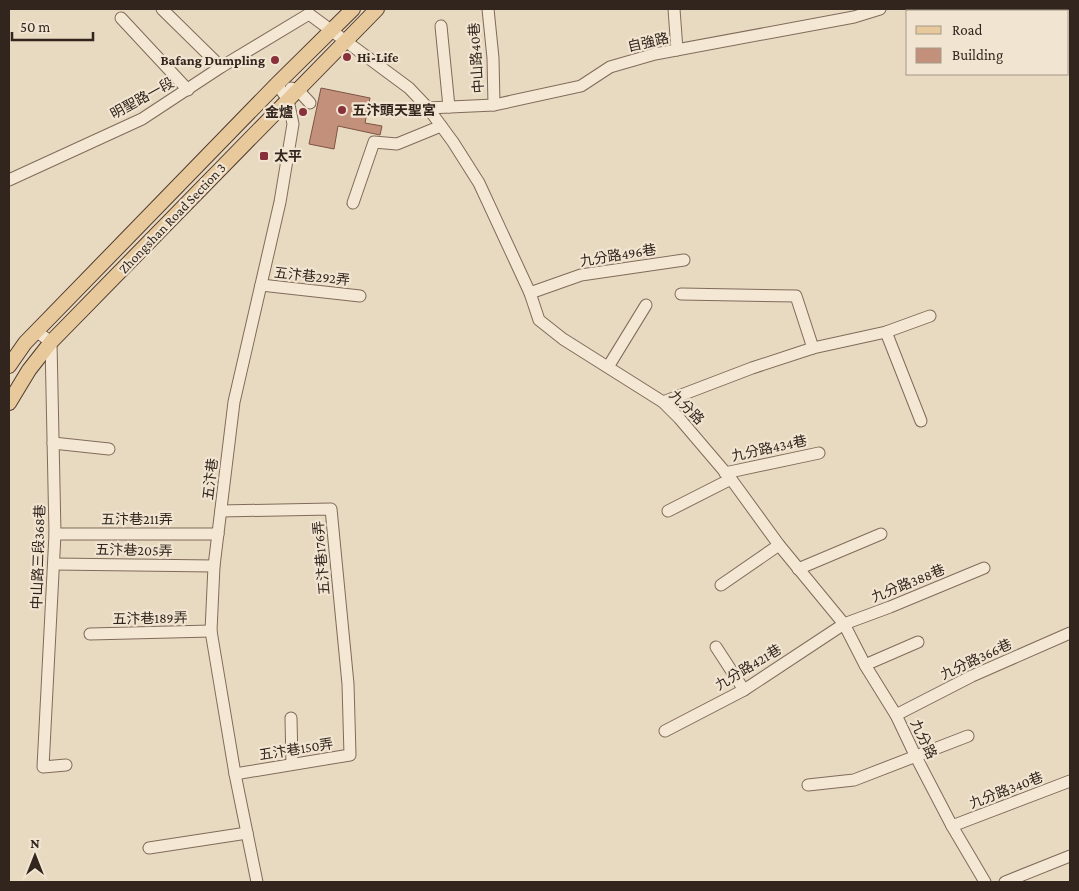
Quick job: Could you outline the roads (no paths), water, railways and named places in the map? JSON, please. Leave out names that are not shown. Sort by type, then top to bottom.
[{"type":"main road","name":"Zhongshan Road Section 3","points":[[9,366],[36,331],[354,9]]},
{"type":"main road","name":"Zhongshan Road Section 3","points":[[9,403],[29,370],[51,342],[377,9]]},
{"type":"street","points":[[162,9],[221,67]]},
{"type":"street","name":"中山路40巷","points":[[488,9],[493,58],[494,105]]},
{"type":"street","points":[[674,9],[676,50]]},
{"type":"street","name":"自強路","points":[[428,108],[494,105],[581,86],[610,67],[655,54],[854,17],[880,9]]},
{"type":"street","name":"明聖路一段","points":[[9,180],[142,119],[310,12]]},
{"type":"street","name":"九分路","points":[[310,12],[331,32],[409,88],[428,108],[479,183],[530,293],[540,320],[563,339],[663,402],[728,476],[779,545],[844,624],[865,665],[896,715],[952,826],[985,882]]},
{"type":"street","points":[[121,18],[188,90]]},
{"type":"street","points":[[441,26],[449,107]]},
{"type":"street","name":"五汴巷","points":[[257,882],[235,774],[211,632],[214,566],[234,402],[280,202],[295,123],[293,95],[278,84]]},
{"type":"street","points":[[293,95],[310,103]]},
{"type":"street","points":[[353,203],[374,142],[397,144],[441,126]]},
{"type":"street","name":"九分路496巷","points":[[530,293],[581,275],[684,260]]},
{"type":"street","name":"五汴巷292弄","points":[[261,285],[360,296]]},
{"type":"street","points":[[681,294],[796,296],[813,348]]},
{"type":"street","points":[[608,367],[646,305]]},
{"type":"street","points":[[663,402],[752,368],[813,348],[886,332],[930,316]]},
{"type":"street","points":[[36,331],[51,342]]},
{"type":"street","points":[[886,332],[921,422]]},
{"type":"street","name":"中山路三段368巷","points":[[51,342],[55,534],[43,767],[66,765]]},
{"type":"street","points":[[53,443],[109,449]]},
{"type":"street","name":"九分路434巷","points":[[668,510],[728,476],[820,453]]},
{"type":"street","name":"五汴巷176弄","points":[[221,511],[331,509],[348,684]]},
{"type":"street","name":"五汴巷211弄","points":[[55,534],[218,534]]},
{"type":"street","points":[[798,569],[881,534]]},
{"type":"street","points":[[721,585],[779,545]]},
{"type":"street","name":"五汴巷205弄","points":[[54,564],[214,566]]},
{"type":"street","name":"九分路388巷","points":[[844,624],[984,568]]},
{"type":"street","name":"九分路421巷","points":[[665,731],[744,690],[844,624]]},
{"type":"street","name":"五汴巷189弄","points":[[90,634],[211,632]]},
{"type":"street","name":"九分路366巷","points":[[896,715],[972,676],[1070,633]]},
{"type":"street","points":[[865,665],[918,642]]},
{"type":"street","points":[[716,647],[744,690]]},
{"type":"street","name":"五汴巷150弄","points":[[235,774],[350,755],[348,684]]},
{"type":"street","points":[[291,718],[292,764]]},
{"type":"street","points":[[808,786],[854,780],[968,736]]},
{"type":"street","name":"九分路340巷","points":[[952,826],[1070,781]]},
{"type":"street","points":[[149,848],[247,833]]},
{"type":"street","points":[[1005,882],[1070,856]]},
{"type":"place","name":"Hi-Life","points":[[347,57]]},
{"type":"place","name":"Bafang Dumpling","points":[[275,60]]},
{"type":"place","name":"五汴頭天聖宮","points":[[342,110]]},
{"type":"place","name":"金爐","points":[[303,112]]},
{"type":"place","name":"太平","points":[[264,156]]}]
